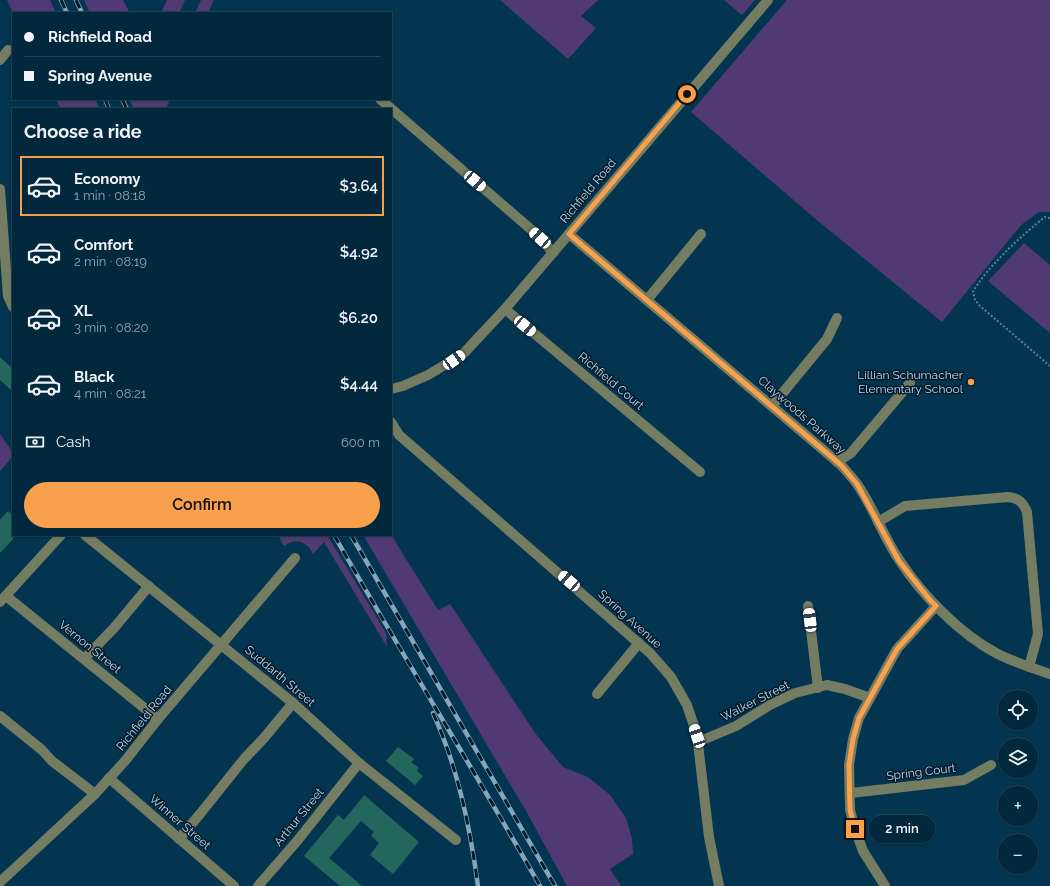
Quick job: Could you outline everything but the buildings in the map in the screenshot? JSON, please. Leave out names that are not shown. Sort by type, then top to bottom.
[{"type":"street","name":"Richfield Road","points":[[392,389],[403,386],[428,375],[463,354],[505,309],[768,0]]},
{"type":"street","points":[[0,60],[8,50]]},
{"type":"street","points":[[381,100],[390,108]]},
{"type":"street","points":[[392,109],[540,238],[552,253]]},
{"type":"street","points":[[0,189],[8,296],[12,305]]},
{"type":"street","name":"Claywoods Parkway","points":[[569,234],[837,462],[857,484],[899,561],[936,606],[969,635],[996,653],[1028,667],[1050,674]]},
{"type":"street","points":[[647,300],[701,234]]},
{"type":"street","name":"Richfield Court","points":[[505,309],[700,472]]},
{"type":"street","points":[[772,406],[827,339],[836,318]]},
{"type":"street","points":[[837,462],[851,453],[910,383]]},
{"type":"street","name":"Spring Avenue","points":[[392,424],[399,435],[639,643],[671,677],[687,705],[698,742],[709,838],[719,886]]},
{"type":"street","points":[[878,522],[905,506],[1008,497],[1017,498],[1024,505],[1027,512],[1038,634],[1028,667]]},
{"type":"street","points":[[3,599],[60,536]]},
{"type":"street","name":"Suddarth Street","points":[[86,536],[293,703],[359,763],[456,840]]},
{"type":"street","name":"Richfield Road","points":[[0,882],[95,794],[295,558]]},
{"type":"street","points":[[84,659],[114,628],[149,586]]},
{"type":"street","name":"Vernon Street","points":[[3,599],[84,659],[158,719]]},
{"type":"street","points":[[808,606],[818,688]]},
{"type":"street","points":[[885,886],[863,851],[850,810],[851,793],[849,765],[853,739],[859,718],[897,649],[936,606]]},
{"type":"street","points":[[597,694],[639,643]]},
{"type":"street","name":"Walker Street","points":[[698,742],[736,726],[770,705],[795,694],[827,685],[845,689],[870,698]]},
{"type":"street","points":[[179,839],[244,759],[264,738],[293,703]]},
{"type":"street","points":[[0,717],[42,750],[52,761],[95,794]]},
{"type":"street","name":"Arthur Street","points":[[258,886],[298,840],[359,763]]},
{"type":"street","name":"Spring Court","points":[[851,793],[964,780],[991,764]]},
{"type":"street","name":"Winner Street","points":[[109,778],[234,886]]},
{"type":"path","points":[[1050,218],[1045,217],[1013,245],[978,282],[973,292],[975,300],[980,306],[1050,366]]},
{"type":"shaded area","points":[[7,0],[50,0],[56,12],[13,12]]},
{"type":"shaded area","points":[[84,0],[123,0],[129,12],[90,12]]},
{"type":"shaded area","points":[[167,0],[185,0],[179,12],[161,12]]},
{"type":"shaded area","points":[[201,0],[214,0],[208,12],[195,12]]},
{"type":"shaded area","points":[[500,0],[598,0],[581,16],[596,28],[568,59]]},
{"type":"shaded area","points":[[724,0],[755,0],[742,15]]},
{"type":"shaded area","points":[[787,0],[1050,0],[1050,212],[1039,212],[1021,225],[942,322],[818,221],[691,112]]},
{"type":"shaded area","points":[[56,100],[96,100],[100,108],[60,108]]},
{"type":"shaded area","points":[[130,100],[170,100],[166,108],[134,108]]},
{"type":"shaded area","points":[[1024,243],[1050,265],[1050,333],[988,281]]},
{"type":"shaded area","points":[[0,434],[12,452],[12,457],[0,471]]},
{"type":"shaded area","points":[[279,536],[328,536],[386,633],[387,647],[324,542],[313,554],[308,546],[301,542],[297,541],[288,543],[284,546]]},
{"type":"shaded area","points":[[364,536],[392,536],[438,610],[450,604],[535,733],[563,767],[588,777],[610,795],[626,818],[632,839],[633,854],[610,869],[621,886],[567,886],[526,811]]},
{"type":"railway","points":[[61,0],[67,12]]},
{"type":"railway","points":[[76,0],[82,12]]},
{"type":"railway","points":[[105,100],[109,108]]},
{"type":"railway","points":[[122,100],[126,108]]},
{"type":"railway","points":[[335,536],[540,886]]},
{"type":"railway","points":[[352,536],[555,886]]},
{"type":"railway","points":[[433,713],[442,734],[462,798],[478,886]]},
{"type":"place","name":"Lillian Schumacher Elementary School","points":[[971,382]]},
{"type":"route","points":[[687,94],[569,234],[841,465],[857,484],[899,561],[936,606],[897,649],[859,718],[853,739],[849,765],[851,793],[850,810],[855,829]]}]
